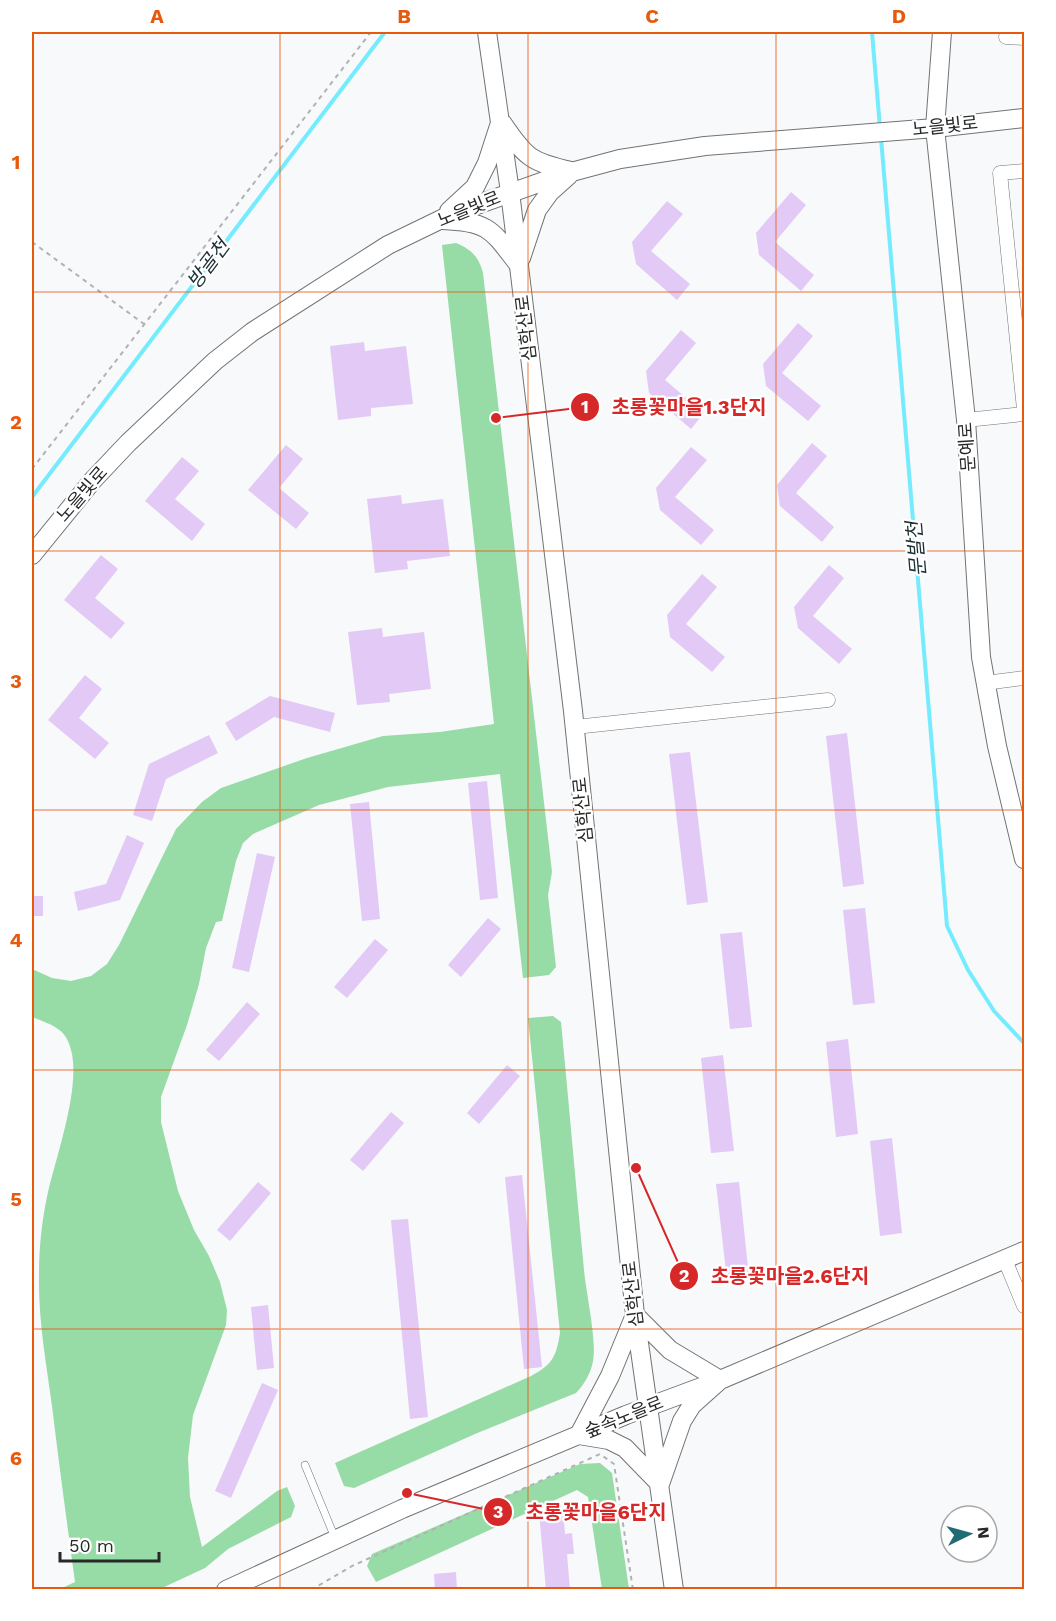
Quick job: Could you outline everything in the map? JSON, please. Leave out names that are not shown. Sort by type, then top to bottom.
[{"type":"street","name":"심학산로","points":[[487,32],[510,192],[575,728],[635,1315],[674,1590]]},
{"type":"street","name":"문예로","points":[[942,32],[935,128],[966,420],[981,657],[997,746],[1024,859]]},
{"type":"street","points":[[1007,32],[1006,37],[1024,38]]},
{"type":"street","name":"노을빛로","points":[[32,555],[107,465],[215,361],[252,332],[367,258],[438,220],[572,171],[620,159],[705,146],[935,128],[1024,118]]},
{"type":"street","points":[[501,121],[520,148],[540,164],[572,171]]},
{"type":"street","points":[[438,220],[475,187],[487,163],[501,121]]},
{"type":"street","points":[[519,265],[537,210],[550,192],[572,171]]},
{"type":"street","points":[[966,420],[1024,411],[1000,173],[1024,171]]},
{"type":"street","points":[[438,220],[471,222],[486,228],[498,238],[519,265]]},
{"type":"street","points":[[985,683],[1024,678]]},
{"type":"street","points":[[575,728],[828,700]]},
{"type":"street","name":"숲속노을로","points":[[226,1590],[336,1539],[579,1435],[720,1380],[1024,1251]]},
{"type":"street","points":[[1005,1260],[1024,1306]]},
{"type":"street","points":[[635,1315],[670,1350],[720,1380],[692,1405],[682,1421],[660,1484],[626,1448],[609,1440],[579,1435],[610,1376],[635,1315]]},
{"type":"lane","points":[[305,1466],[336,1539]]},
{"type":"path","points":[[32,470],[371,32]]},
{"type":"path","points":[[32,242],[144,324]]},
{"type":"path","points":[[311,1590],[352,1566],[600,1454],[614,1464],[633,1590]]},
{"type":"green space","points":[[456,243],[474,254],[483,273],[552,872],[548,895],[556,967],[549,975],[523,978],[500,774],[388,787],[319,805],[253,834],[243,843],[236,861],[222,921],[216,922],[206,948],[199,984],[187,1025],[161,1097],[161,1122],[178,1191],[194,1230],[220,1282],[227,1310],[226,1325],[193,1415],[188,1458],[190,1497],[202,1547],[277,1491],[287,1487],[295,1506],[291,1517],[228,1549],[205,1568],[160,1589],[60,1589],[75,1582],[43,1340],[39,1264],[44,1212],[70,1104],[73,1069],[70,1045],[63,1033],[32,1017],[32,969],[52,978],[71,981],[91,976],[107,964],[119,945],[176,829],[202,802],[221,788],[307,758],[383,736],[440,732],[494,724],[442,245]]},
{"type":"green space","points":[[553,1016],[561,1022],[584,1270],[592,1329],[594,1352],[589,1374],[576,1393],[475,1434],[354,1488],[344,1486],[335,1463],[531,1376],[544,1368],[555,1354],[560,1333],[528,1018]]},
{"type":"green space","points":[[600,1463],[612,1473],[629,1589],[602,1589],[588,1497],[577,1490],[376,1582],[367,1566],[372,1554],[580,1464]]},
{"type":"building","points":[[791,192],[806,205],[775,242],[814,275],[801,291],[759,255],[756,233]]},
{"type":"building","points":[[667,201],[683,214],[651,251],[690,284],[677,300],[636,264],[632,242]]},
{"type":"building","points":[[798,323],[813,336],[782,373],[821,406],[808,421],[766,386],[763,364]]},
{"type":"building","points":[[681,330],[696,343],[665,380],[704,413],[691,429],[649,393],[646,371]]},
{"type":"building","points":[[364,342],[365,351],[406,346],[413,404],[371,408],[371,416],[338,420],[330,346]]},
{"type":"building","points":[[812,443],[827,456],[796,493],[834,527],[822,542],[780,506],[777,485]]},
{"type":"building","points":[[286,445],[303,459],[279,488],[309,513],[296,529],[248,490]]},
{"type":"building","points":[[691,447],[707,460],[675,497],[714,530],[701,545],[660,510],[656,488]]},
{"type":"building","points":[[182,457],[199,471],[175,499],[205,524],[192,541],[145,501]]},
{"type":"building","points":[[401,495],[402,504],[443,499],[450,556],[407,561],[408,569],[375,573],[367,499]]},
{"type":"building","points":[[101,555],[118,569],[95,598],[125,623],[111,639],[64,600]]},
{"type":"building","points":[[829,565],[844,578],[813,616],[852,649],[839,664],[798,628],[794,607]]},
{"type":"building","points":[[702,574],[717,587],[686,624],[725,657],[712,672],[670,637],[667,615]]},
{"type":"building","points":[[382,628],[383,637],[424,632],[431,689],[389,694],[390,702],[357,705],[348,632]]},
{"type":"building","points":[[85,675],[102,689],[79,718],[109,743],[95,759],[48,720]]},
{"type":"building","points":[[270,696],[335,713],[330,732],[274,717],[236,741],[225,723]]},
{"type":"building","points":[[847,733],[864,884],[843,887],[826,736]]},
{"type":"building","points":[[209,735],[218,753],[166,779],[152,821],[133,815],[149,764]]},
{"type":"building","points":[[690,752],[708,902],[687,905],[669,754]]},
{"type":"building","points":[[487,781],[498,898],[480,900],[468,783]]},
{"type":"building","points":[[369,802],[380,919],[362,921],[350,804]]},
{"type":"building","points":[[127,835],[144,843],[120,900],[78,911],[74,892],[106,884]]},
{"type":"building","points":[[257,853],[275,857],[249,972],[232,968]]},
{"type":"building","points":[[32,896],[43,896],[43,916],[32,916]]},
{"type":"building","points":[[865,908],[875,1003],[853,1005],[843,910]]},
{"type":"building","points":[[488,918],[501,929],[461,977],[448,965]]},
{"type":"building","points":[[742,932],[752,1027],[730,1029],[720,934]]},
{"type":"building","points":[[375,939],[388,950],[347,998],[334,987]]},
{"type":"building","points":[[247,1002],[260,1014],[219,1061],[206,1050]]},
{"type":"building","points":[[848,1039],[858,1134],[836,1137],[826,1042]]},
{"type":"building","points":[[723,1055],[734,1151],[711,1153],[701,1058]]},
{"type":"building","points":[[507,1065],[520,1076],[479,1124],[467,1113]]},
{"type":"building","points":[[391,1112],[404,1123],[363,1171],[350,1160]]},
{"type":"building","points":[[892,1138],[902,1233],[880,1236],[870,1141]]},
{"type":"building","points":[[522,1175],[542,1367],[524,1369],[505,1177]]},
{"type":"building","points":[[258,1182],[271,1193],[230,1241],[217,1230]]},
{"type":"building","points":[[739,1182],[749,1277],[727,1280],[716,1184]]},
{"type":"building","points":[[408,1219],[428,1417],[410,1419],[391,1220]]},
{"type":"building","points":[[268,1305],[274,1368],[257,1370],[251,1307]]},
{"type":"building","points":[[262,1383],[278,1390],[231,1498],[215,1491]]},
{"type":"building","points":[[563,1510],[565,1534],[572,1533],[574,1554],[567,1554],[570,1590],[546,1590],[539,1512]]},
{"type":"building","points":[[456,1572],[457,1590],[435,1590],[434,1574]]},
{"type":"waterway","name":"방골천","points":[[32,497],[385,32]]},
{"type":"waterway","name":"문발천","points":[[872,32],[880,128]]},
{"type":"waterway","name":"문발천","points":[[881,138],[947,926],[968,970],[994,1011],[1024,1043]]},
{"type":"place","name":"초롱꽃마을1.3단지","points":[[496,418]]},
{"type":"place","name":"초롱꽃마을2.6단지","points":[[636,1168]]},
{"type":"place","name":"초롱꽃마을6단지","points":[[407,1493]]}]
